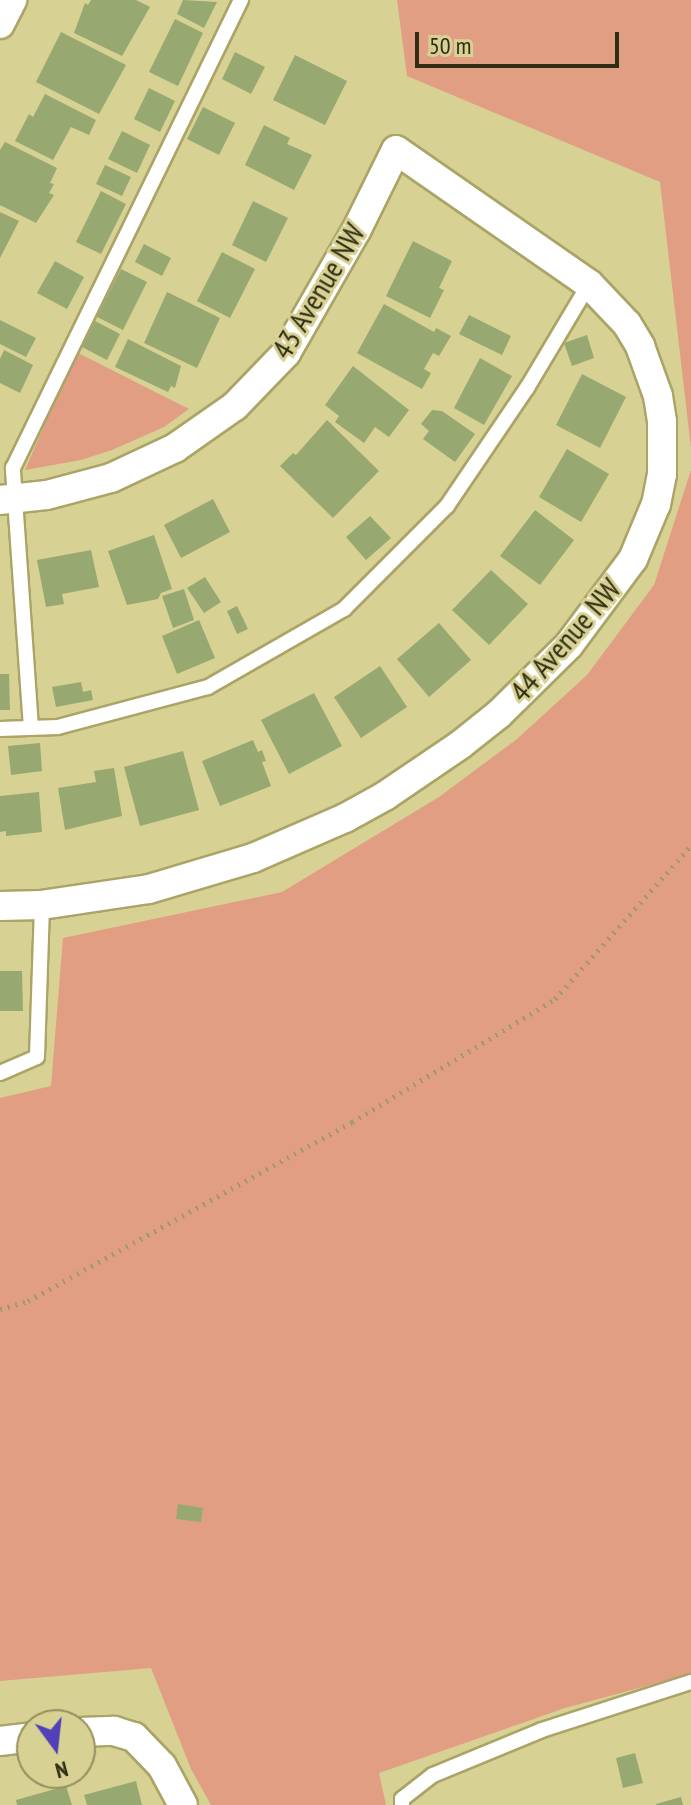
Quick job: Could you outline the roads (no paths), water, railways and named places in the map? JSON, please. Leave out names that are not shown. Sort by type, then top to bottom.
[{"type":"street","points":[[0,24],[12,0]]},
{"type":"street","name":"43 Avenue NW","points":[[7,500],[80,488],[142,465],[185,442],[235,406],[286,353],[356,231],[396,150]]},
{"type":"street","name":"44 Avenue NW","points":[[0,906],[42,905],[109,896],[202,875],[253,858],[345,818],[410,780],[460,745],[517,697],[569,645],[618,581],[647,532],[656,504],[664,448],[658,396],[640,346],[627,324],[589,284],[396,150]]},
{"type":"street","points":[[96,1732],[114,1731],[134,1737],[162,1766],[183,1805]]},
{"type":"lane","points":[[31,728],[7,500],[13,468],[241,0]]},
{"type":"lane","points":[[0,729],[58,727],[208,687],[344,609],[447,506],[527,388],[589,284]]},
{"type":"lane","points":[[0,1073],[37,1057],[42,905]]},
{"type":"lane","points":[[402,1805],[402,1799],[433,1775],[542,1730],[691,1682]]}]
